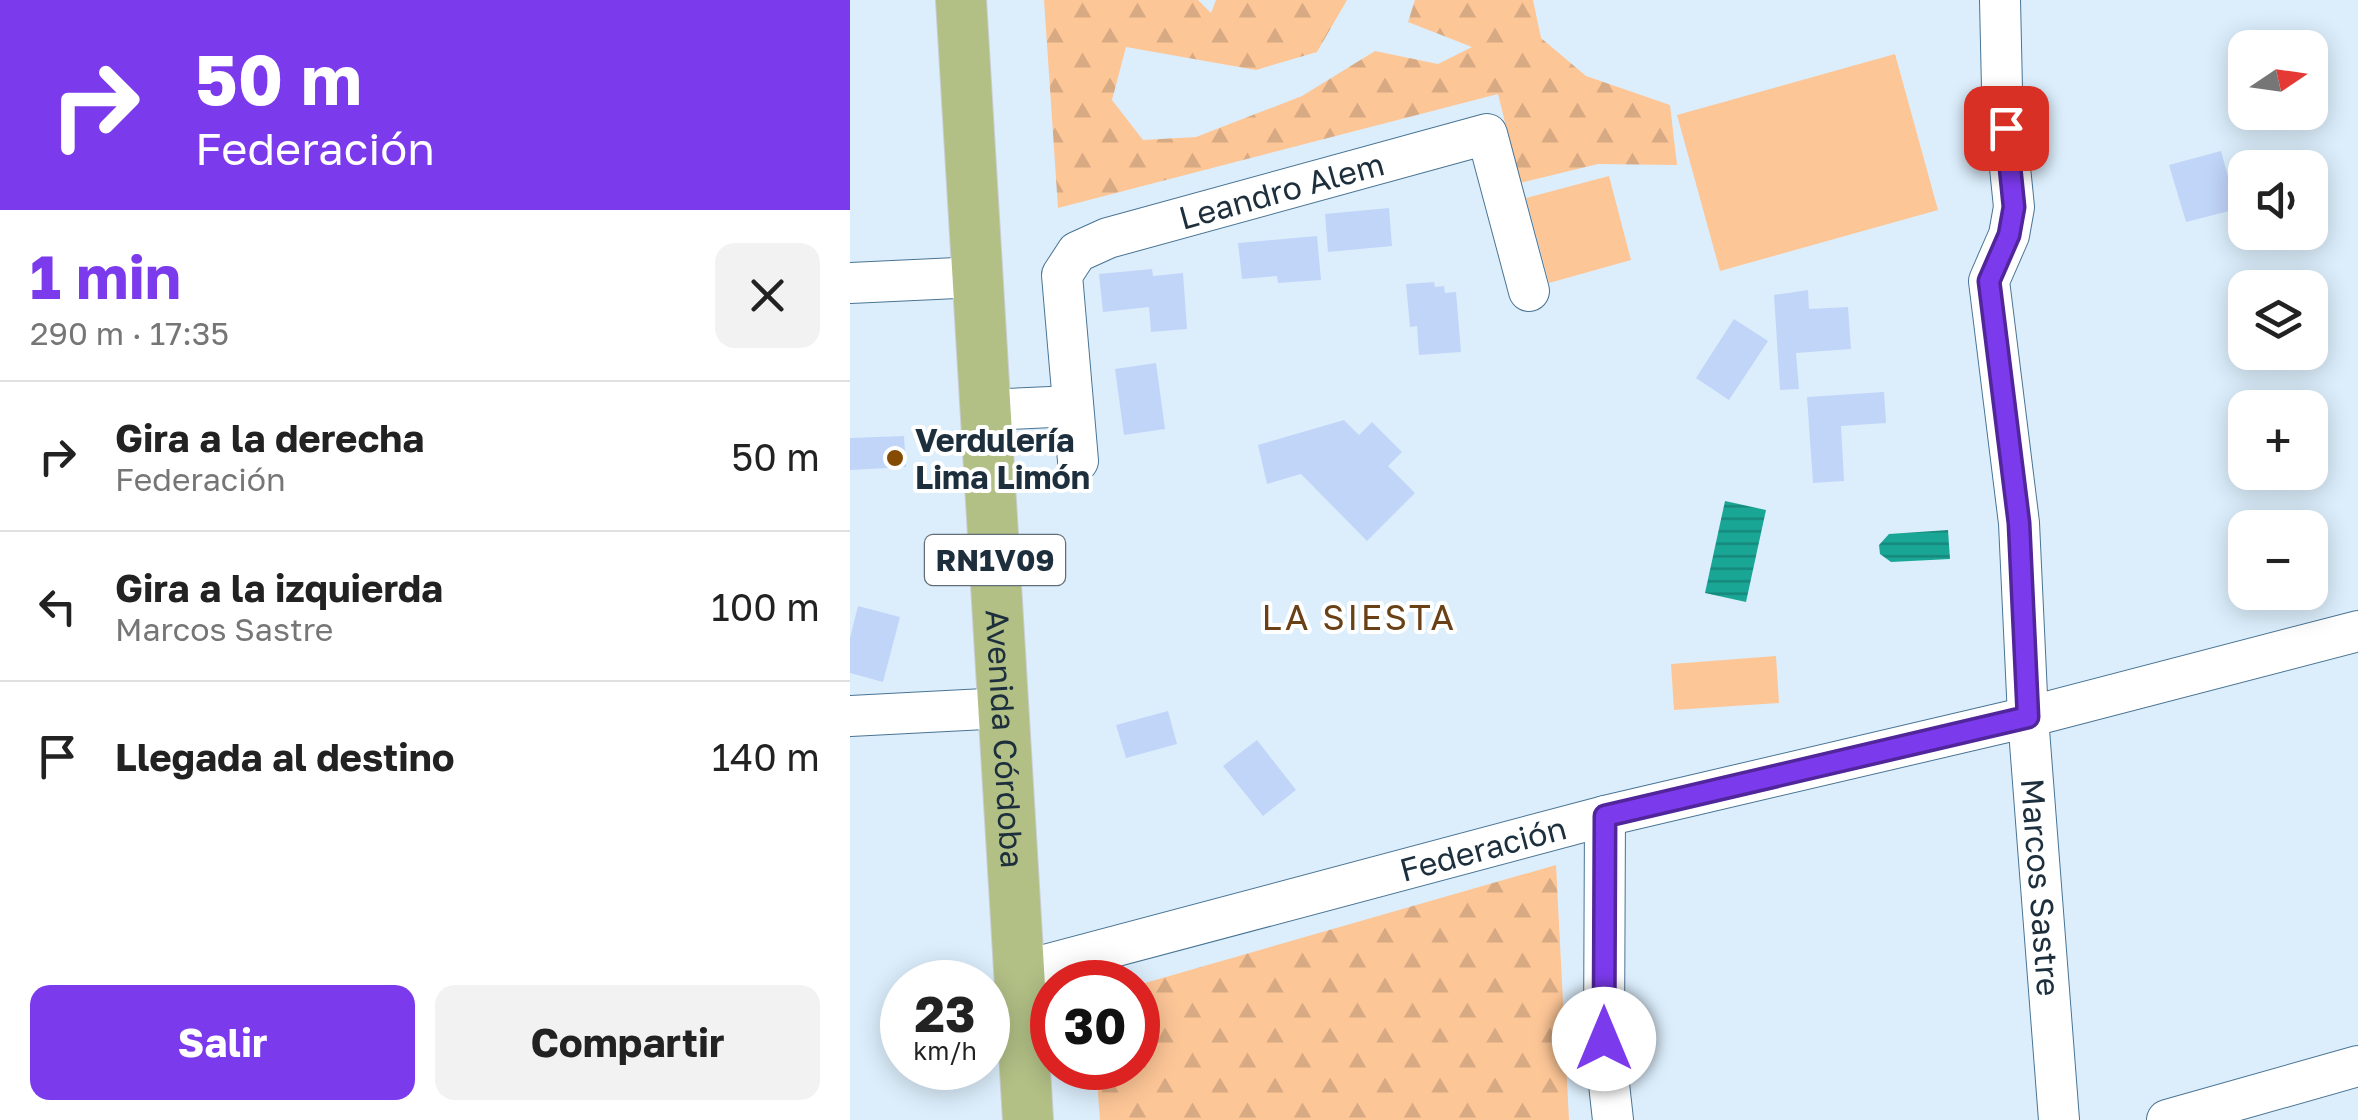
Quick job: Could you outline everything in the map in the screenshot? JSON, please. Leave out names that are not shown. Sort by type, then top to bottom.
[{"type":"main road","name":"Avenida Córdoba","points":[[962,0],[1028,1120]]},
{"type":"street","name":"Marcos Sastre","points":[[2000,0],[2002,89],[2014,207],[2009,235],[1989,281],[2019,523],[2028,717],[2059,1120]]},
{"type":"street","name":"Leandro Alem","points":[[1073,406],[1062,275],[1077,252],[1108,238],[1486,134],[1528,290]]},
{"type":"street","points":[[850,283],[978,277]]},
{"type":"street","points":[[986,410],[1073,406],[1078,461]]},
{"type":"street","name":"Federación","points":[[1019,972],[1605,816],[2028,717],[2358,631]]},
{"type":"street","points":[[850,716],[1004,708]]},
{"type":"street","points":[[1605,816],[1604,1039],[1613,1120]]},
{"type":"street","points":[[2167,1120],[2358,1066]]},
{"type":"green space","points":[[1044,0],[1198,0],[1211,13],[1216,0],[1347,0],[1317,52],[1256,70],[1126,47],[1112,100],[1143,140],[1196,137],[1302,96],[1375,51],[1438,64],[1472,47],[1408,22],[1415,0],[1533,0],[1541,38],[1586,76],[1670,105],[1677,165],[1598,164],[1520,183],[1498,94],[1058,208]]},
{"type":"green space","points":[[1895,54],[1938,210],[1720,271],[1677,115]]},
{"type":"green space","points":[[1609,176],[1631,260],[1549,283],[1526,198]]},
{"type":"green space","points":[[1776,656],[1779,703],[1674,710],[1671,664]]},
{"type":"green space","points":[[1556,865],[1569,1120],[1100,1120],[1098,1090],[1160,1090],[1160,979]]},
{"type":"shaded area","points":[[1725,501],[1766,510],[1746,602],[1705,593]]},
{"type":"shaded area","points":[[1948,530],[1950,559],[1891,562],[1880,554],[1879,545],[1889,534]]},
{"type":"building","points":[[2221,151],[2228,176],[2228,211],[2186,222],[2169,165]]},
{"type":"building","points":[[1389,208],[1392,246],[1328,252],[1325,214]]},
{"type":"building","points":[[1317,236],[1321,280],[1278,283],[1277,276],[1242,279],[1238,243]]},
{"type":"building","points":[[1152,269],[1153,276],[1183,273],[1187,329],[1151,332],[1149,307],[1103,312],[1099,274]]},
{"type":"building","points":[[1434,282],[1435,287],[1444,286],[1445,293],[1456,292],[1461,352],[1419,355],[1417,326],[1410,327],[1406,284]]},
{"type":"building","points":[[1808,290],[1809,309],[1848,307],[1851,349],[1796,353],[1799,389],[1780,390],[1774,295]]},
{"type":"building","points":[[1734,319],[1768,341],[1729,400],[1696,378]]},
{"type":"building","points":[[1156,363],[1165,429],[1124,435],[1115,369]]},
{"type":"building","points":[[1884,392],[1886,423],[1841,426],[1844,481],[1813,483],[1807,397]]},
{"type":"building","points":[[1344,420],[1359,435],[1372,422],[1402,452],[1388,466],[1415,493],[1367,541],[1301,474],[1267,484],[1258,445]]},
{"type":"building","points":[[904,436],[906,467],[850,470],[850,438]]},
{"type":"building","points":[[858,606],[900,617],[883,682],[850,673],[850,638]]},
{"type":"building","points":[[1168,711],[1177,744],[1126,758],[1116,725]]},
{"type":"building","points":[[1257,740],[1296,790],[1263,816],[1223,766]]},
{"type":"place","name":"Verdulería Lima Limón","points":[[895,458]]},
{"type":"district","name":"LA SIESTA","points":[[1359,617]]},
{"type":"route","points":[[1604,1039],[1605,816],[2028,717],[2019,523],[1989,281],[2009,235],[2014,207],[2006,128]]}]
